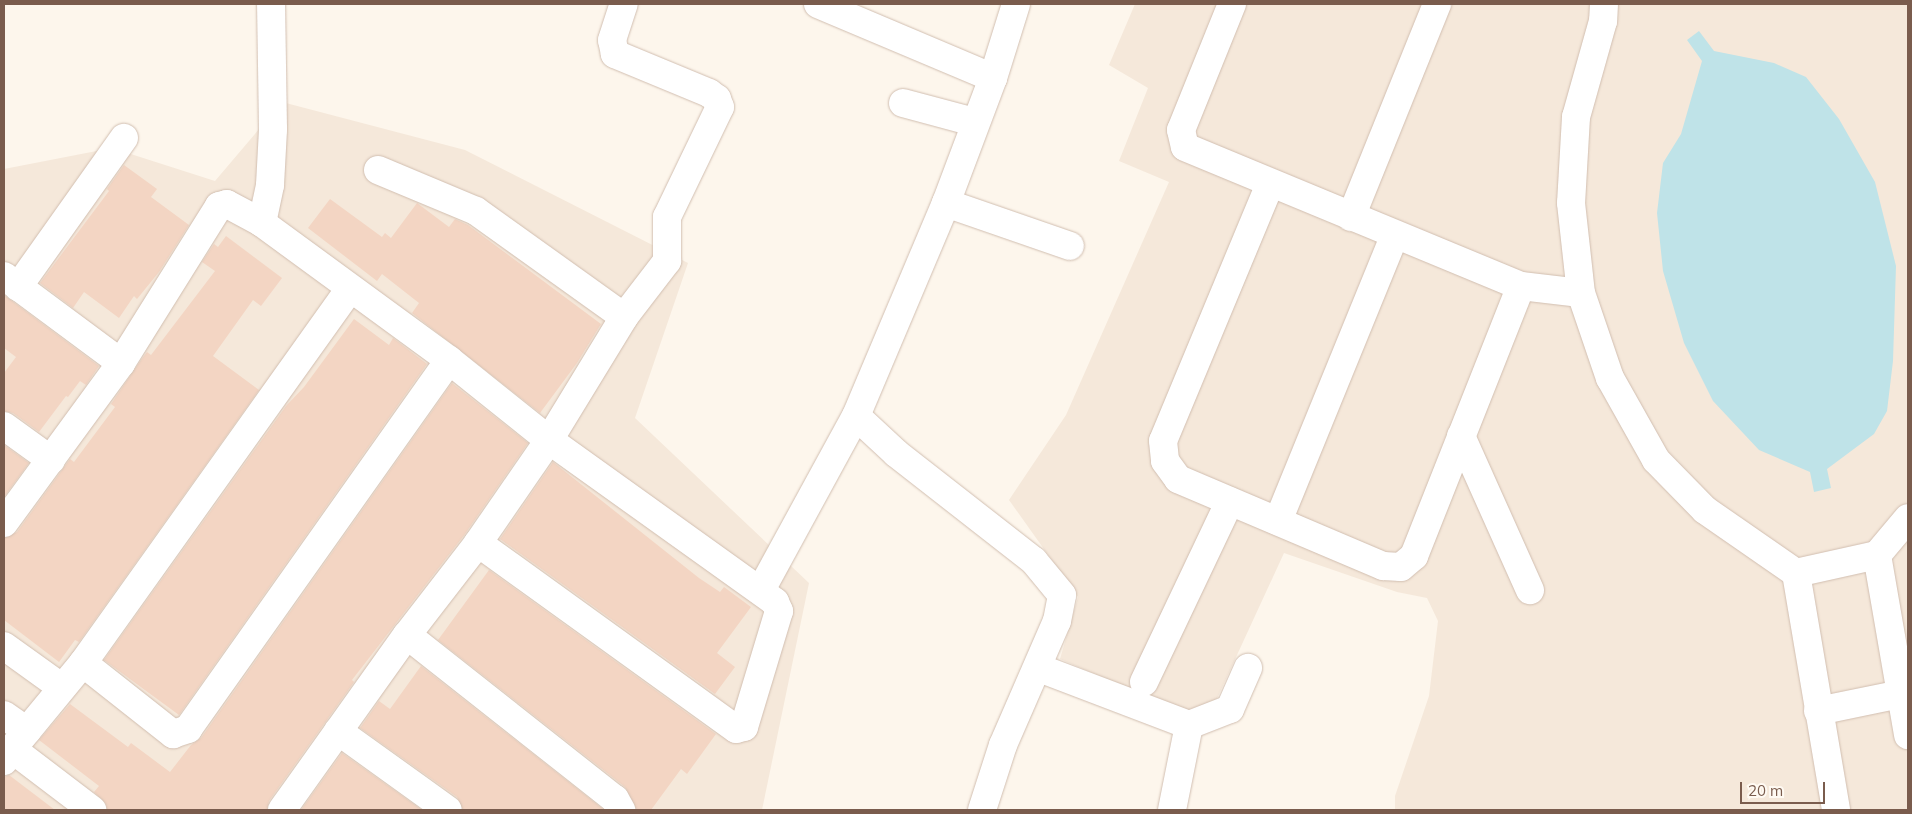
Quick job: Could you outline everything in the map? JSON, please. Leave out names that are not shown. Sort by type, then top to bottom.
[{"type":"street","points":[[262,223],[270,184],[273,129],[271,4]]},
{"type":"street","points":[[282,810],[407,635],[478,543],[549,440],[624,317],[666,261],[667,216],[720,107],[709,93],[615,54],[612,40],[624,4]]},
{"type":"street","points":[[818,4],[993,78]]},
{"type":"street","points":[[761,590],[856,416],[946,203],[974,122],[993,78],[1016,4]]},
{"type":"street","points":[[1232,4],[1181,130],[1185,147],[1270,184],[1521,286],[1582,293]]},
{"type":"street","points":[[1351,217],[1437,4]]},
{"type":"street","points":[[1604,4],[1603,22],[1576,117],[1571,203],[1582,293],[1610,378],[1656,460],[1705,510],[1796,573],[1836,810]]},
{"type":"street","points":[[903,103],[974,122]]},
{"type":"street","points":[[121,362],[11,282],[124,138]]},
{"type":"street","points":[[378,170],[476,211],[624,317]]},
{"type":"street","points":[[1270,184],[1163,440],[1165,461],[1178,479],[1383,566],[1401,567],[1414,556],[1521,286]]},
{"type":"street","points":[[946,203],[1070,246]]},
{"type":"street","points":[[4,522],[121,362],[219,206],[228,204],[262,223],[349,290],[449,360],[549,440],[761,590],[779,611],[744,726],[738,730],[478,543]]},
{"type":"street","points":[[1278,521],[1395,235]]},
{"type":"street","points":[[14,747],[61,687],[83,663],[349,290]]},
{"type":"street","points":[[83,663],[173,734],[182,734],[188,729],[449,360]]},
{"type":"street","points":[[856,416],[896,453],[1034,561],[1060,591],[1062,601],[1057,621],[1039,668],[1004,745],[982,810]]},
{"type":"street","points":[[4,426],[51,460]]},
{"type":"street","points":[[1461,436],[1530,590]]},
{"type":"street","points":[[1144,682],[1230,501]]},
{"type":"street","points":[[1796,573],[1877,555],[1908,518]]},
{"type":"street","points":[[1877,555],[1908,735]]},
{"type":"street","points":[[407,635],[615,800],[621,810]]},
{"type":"street","points":[[4,646],[61,687]]},
{"type":"street","points":[[1039,668],[1189,724],[1230,708],[1248,668]]},
{"type":"street","points":[[1818,712],[1901,694]]},
{"type":"street","points":[[4,716],[14,747],[92,810]]},
{"type":"street","points":[[1172,810],[1189,724]]},
{"type":"street","points":[[338,731],[448,810]]},
{"type":"shaded area","points":[[1135,4],[1908,4],[1908,810],[1395,810],[1395,796],[1429,696],[1438,621],[1427,598],[1397,592],[1284,553],[1214,705],[1188,714],[1060,659],[1078,597],[1009,500],[1066,415],[1169,182],[1119,161],[1148,88],[1109,65]]},
{"type":"shaded area","points":[[282,102],[465,150],[688,263],[635,418],[809,583],[762,810],[4,810],[4,169],[112,148],[215,181]]},
{"type":"water","points":[[1699,31],[1714,51],[1774,63],[1806,77],[1839,119],[1875,182],[1896,266],[1893,361],[1887,411],[1874,434],[1827,469],[1831,488],[1814,492],[1810,472],[1759,450],[1713,401],[1684,343],[1663,271],[1657,213],[1663,163],[1681,134],[1702,61],[1687,40]]},
{"type":"building","points":[[124,165],[157,189],[151,197],[189,225],[159,272],[137,299],[134,296],[119,318],[84,292],[73,308],[40,283],[109,191],[107,189]]},
{"type":"building","points":[[330,199],[382,237],[385,233],[391,238],[417,203],[449,227],[455,219],[468,225],[601,324],[577,363],[540,413],[412,313],[419,303],[382,274],[377,281],[308,228]]},
{"type":"building","points":[[226,236],[282,278],[261,306],[253,300],[213,356],[259,390],[79,642],[75,640],[59,662],[4,620],[4,538],[17,532],[70,459],[74,462],[115,407],[111,404],[141,360],[147,352],[151,355],[215,271],[202,262],[214,244],[218,247]]},
{"type":"building","points":[[4,295],[99,366],[86,385],[80,381],[68,397],[66,396],[39,432],[13,413],[4,411],[4,373],[16,357],[4,348]]},
{"type":"building","points":[[354,319],[389,345],[393,338],[427,364],[179,715],[104,660],[286,406],[304,387]]},
{"type":"building","points":[[452,383],[528,443],[465,534],[352,680],[354,682],[269,801],[267,810],[107,810],[106,804],[94,792],[99,786],[39,740],[70,704],[128,747],[131,743],[170,772],[191,745],[201,738]]},
{"type":"building","points":[[4,445],[29,463],[4,497]]},
{"type":"building","points":[[553,462],[699,578],[720,592],[724,587],[751,607],[717,653],[735,667],[715,694],[500,539]]},
{"type":"building","points":[[489,570],[716,734],[687,774],[681,769],[651,810],[637,810],[625,787],[438,640]]},
{"type":"building","points":[[421,666],[603,810],[463,810],[457,797],[360,728],[379,701],[390,709]]},
{"type":"building","points":[[342,753],[422,810],[301,810]]},
{"type":"building","points":[[9,775],[55,810],[4,810],[4,777]]}]
